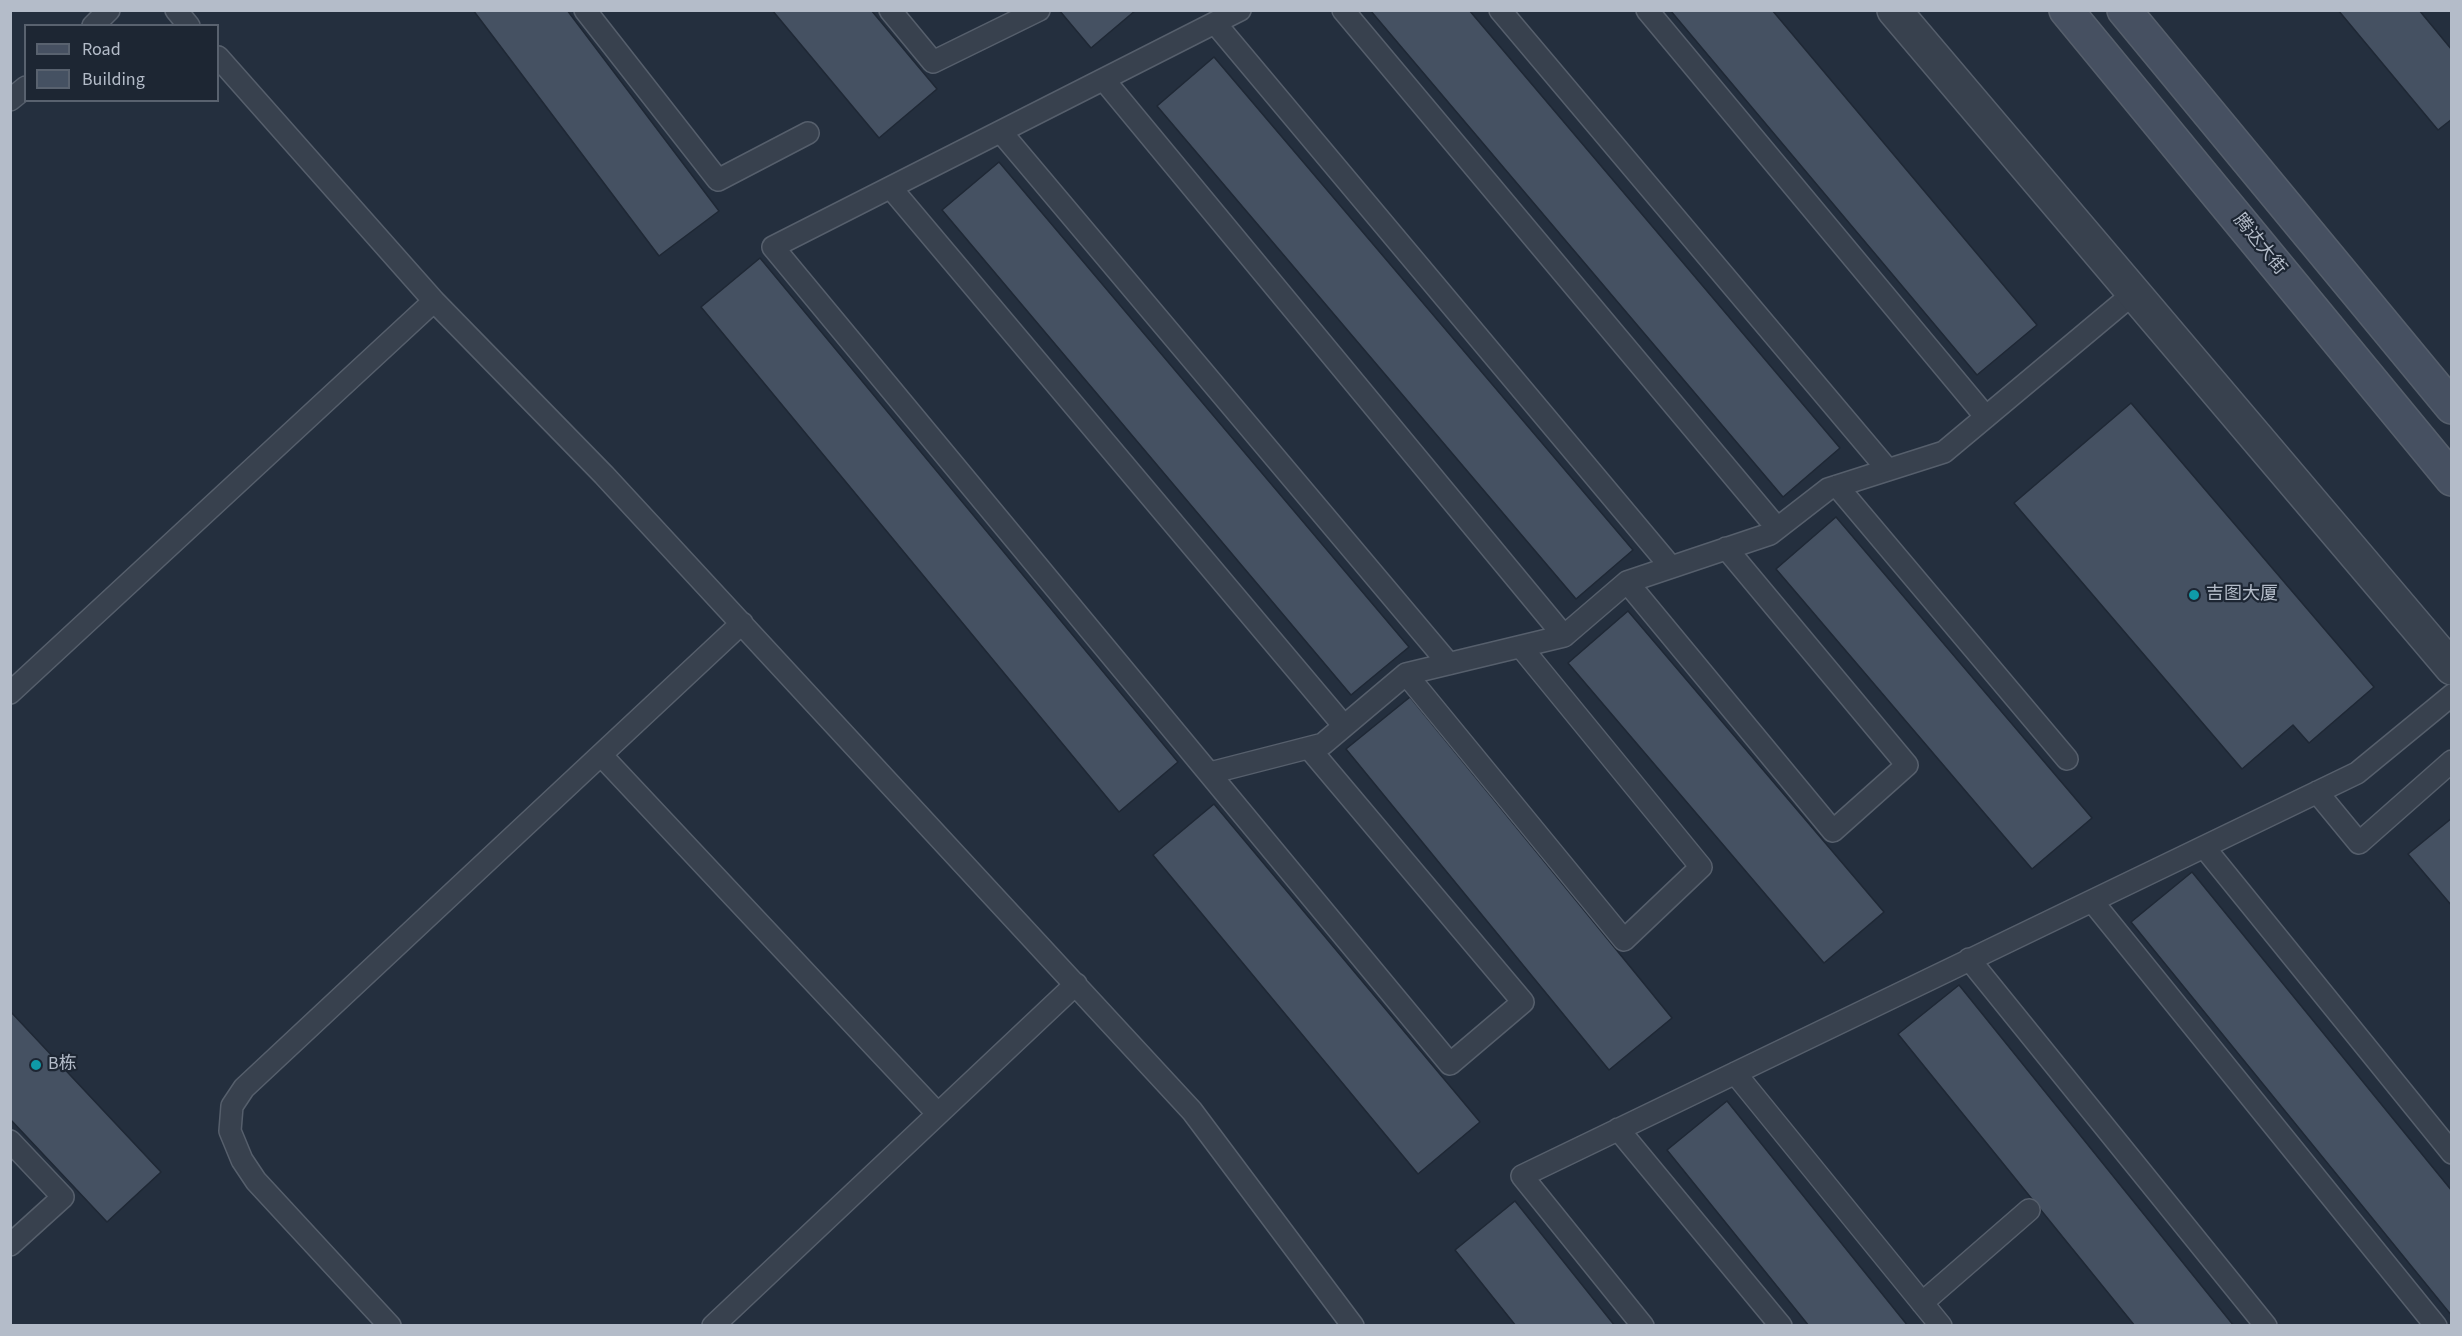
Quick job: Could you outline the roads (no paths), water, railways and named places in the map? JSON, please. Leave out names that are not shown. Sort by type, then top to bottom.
[{"type":"main road","name":"腾达大街","points":[[2066,10],[2451,479]]},
{"type":"main road","points":[[2124,10],[2451,407]]},
{"type":"street","points":[[1894,10],[2451,668]]},
{"type":"lane","points":[[95,24],[110,10]]},
{"type":"lane","points":[[176,10],[187,24]]},
{"type":"lane","points":[[585,10],[718,180],[808,133]]},
{"type":"lane","points":[[890,10],[933,62],[1039,10]]},
{"type":"lane","points":[[1240,10],[773,247],[1450,1064],[1522,1002],[1309,748]]},
{"type":"lane","points":[[1343,10],[1777,528]]},
{"type":"lane","points":[[1500,10],[1888,470]]},
{"type":"lane","points":[[1647,10],[1986,417]]},
{"type":"lane","points":[[1215,23],[1671,567]]},
{"type":"lane","points":[[219,58],[434,301],[604,475],[1192,1112],[1353,1326]]},
{"type":"lane","points":[[1104,80],[1564,636]]},
{"type":"lane","points":[[10,100],[24,89]]},
{"type":"lane","points":[[1001,132],[1449,664]]},
{"type":"lane","points":[[891,188],[1344,726]]},
{"type":"lane","points":[[1210,773],[1323,744],[1406,674],[1564,636],[1627,582],[1770,534],[1828,489],[1944,452],[2134,293]]},
{"type":"lane","points":[[10,693],[434,301]]},
{"type":"lane","points":[[1837,486],[2067,759]]},
{"type":"lane","points":[[1627,582],[1833,831],[1907,765],[1726,548]]},
{"type":"lane","points":[[390,1326],[256,1181],[242,1160],[230,1131],[232,1106],[244,1088],[741,623]]},
{"type":"lane","points":[[1406,674],[1624,940],[1701,867],[1521,647]]},
{"type":"lane","points":[[1643,1326],[1522,1176],[2356,773],[2451,695]]},
{"type":"lane","points":[[601,755],[938,1114]]},
{"type":"lane","points":[[2317,792],[2359,843],[2451,761]]},
{"type":"lane","points":[[2204,847],[2451,1153]]},
{"type":"lane","points":[[2092,901],[2436,1326]]},
{"type":"lane","points":[[1969,959],[2266,1326]]},
{"type":"lane","points":[[713,1326],[1076,984]]},
{"type":"lane","points":[[1735,1073],[1941,1326]]},
{"type":"lane","points":[[1618,1129],[1781,1326]]},
{"type":"lane","points":[[10,1141],[63,1197],[10,1245]]},
{"type":"lane","points":[[1922,1302],[2029,1210]]},
{"type":"place","name":"吉图大厦","points":[[2194,595]]},
{"type":"place","name":"B栋","points":[[36,1065]]}]
